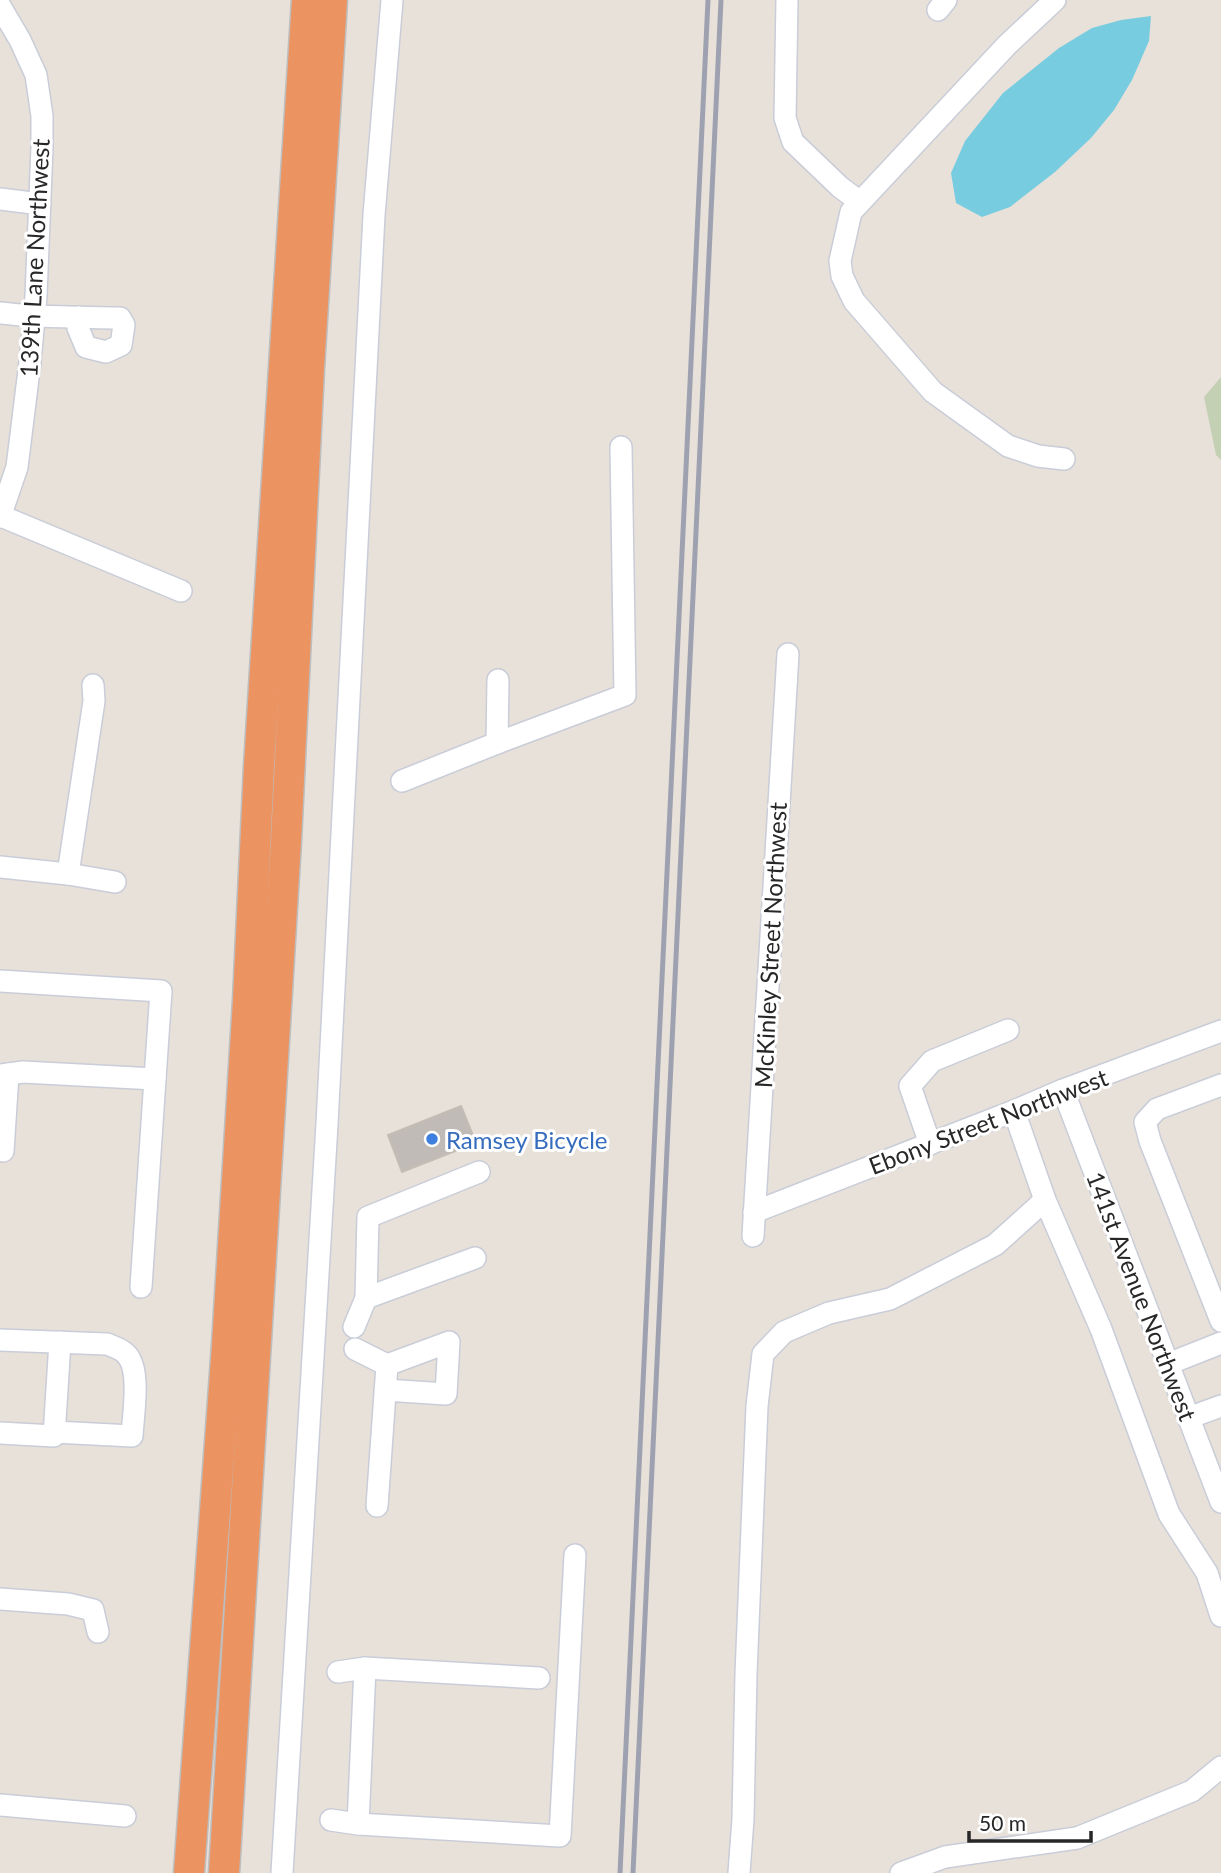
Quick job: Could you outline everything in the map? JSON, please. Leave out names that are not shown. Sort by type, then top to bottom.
[{"type":"highway","points":[[189,1873],[227,1345],[259,766],[307,0]]},
{"type":"highway","points":[[224,1873],[285,855],[309,368],[332,0]]},
{"type":"street","points":[[282,1873],[327,1125],[373,228],[392,0]]},
{"type":"street","points":[[787,0],[785,118],[793,142],[840,187],[855,207]]},
{"type":"street","points":[[1055,0],[1007,46],[855,207],[840,261],[842,276],[854,301],[933,392],[1008,446],[1038,456],[1064,459]]},
{"type":"street","name":"139th Lane Northwest","points":[[0,6],[36,75],[42,116],[34,317],[17,467],[5,489],[0,517]]},
{"type":"street","points":[[0,199],[40,204]]},
{"type":"street","points":[[0,313],[34,317],[79,317]]},
{"type":"street","points":[[402,781],[625,695],[621,447]]},
{"type":"street","points":[[0,517],[181,591]]},
{"type":"street","name":"McKinley Street Northwest","points":[[753,1236],[788,654]]},
{"type":"street","points":[[497,743],[498,680]]},
{"type":"street","points":[[68,874],[94,701],[93,685]]},
{"type":"street","points":[[0,867],[115,882]]},
{"type":"street","points":[[0,981],[161,991],[141,1287]]},
{"type":"street","points":[[930,1144],[910,1086],[932,1061],[1008,1030]]},
{"type":"street","name":"Ebony Street Northwest","points":[[754,1212],[1221,1031]]},
{"type":"street","points":[[3,1151],[4,1074],[23,1072],[155,1079]]},
{"type":"street","points":[[1221,1085],[1157,1109],[1145,1122],[1150,1141],[1221,1321]]},
{"type":"street","name":"141st Avenue Northwest","points":[[1063,1090],[1221,1502]]},
{"type":"street","points":[[1014,1111],[1045,1200],[1101,1329],[1169,1514],[1207,1573],[1221,1616]]},
{"type":"street","points":[[354,1327],[366,1298],[368,1217],[479,1172]]},
{"type":"street","points":[[739,1873],[757,1406],[763,1354],[784,1332],[830,1313],[890,1299],[995,1245],[1045,1200]]},
{"type":"street","points":[[366,1298],[475,1258]]},
{"type":"street","points":[[0,1340],[107,1344],[120,1349],[128,1356],[135,1376],[132,1436],[55,1432]]},
{"type":"street","points":[[0,1433],[54,1436],[60,1342]]},
{"type":"street","points":[[355,1349],[387,1364],[449,1342],[446,1394],[385,1390]]},
{"type":"street","points":[[1168,1364],[1221,1343]]},
{"type":"street","points":[[376,1506],[387,1364]]},
{"type":"street","points":[[1188,1418],[1221,1406]]},
{"type":"street","points":[[331,1820],[358,1824],[560,1836],[575,1555]]},
{"type":"street","points":[[0,1599],[68,1604],[93,1610],[97,1632]]},
{"type":"street","points":[[358,1824],[365,1668]]},
{"type":"street","points":[[338,1672],[365,1668],[539,1678]]},
{"type":"street","points":[[901,1873],[945,1857],[1077,1838],[1192,1791],[1221,1768]]},
{"type":"street","points":[[0,1805],[125,1816]]},
{"type":"green space","points":[[1221,377],[1221,460],[1216,455],[1204,397]]},
{"type":"water","points":[[1151,16],[1149,41],[1132,80],[1114,110],[1091,138],[1055,172],[1010,207],[982,217],[956,203],[951,173],[965,141],[1003,93],[1059,48],[1092,28]]},
{"type":"building","name":"Ramsey Bicycle","points":[[461,1106],[476,1143],[402,1172],[388,1135]]},
{"type":"railway","points":[[620,1873],[708,0]]},
{"type":"railway","points":[[633,1873],[721,0]]},
{"type":"place","name":"Ramsey Bicycle","points":[[432,1139]]}]
